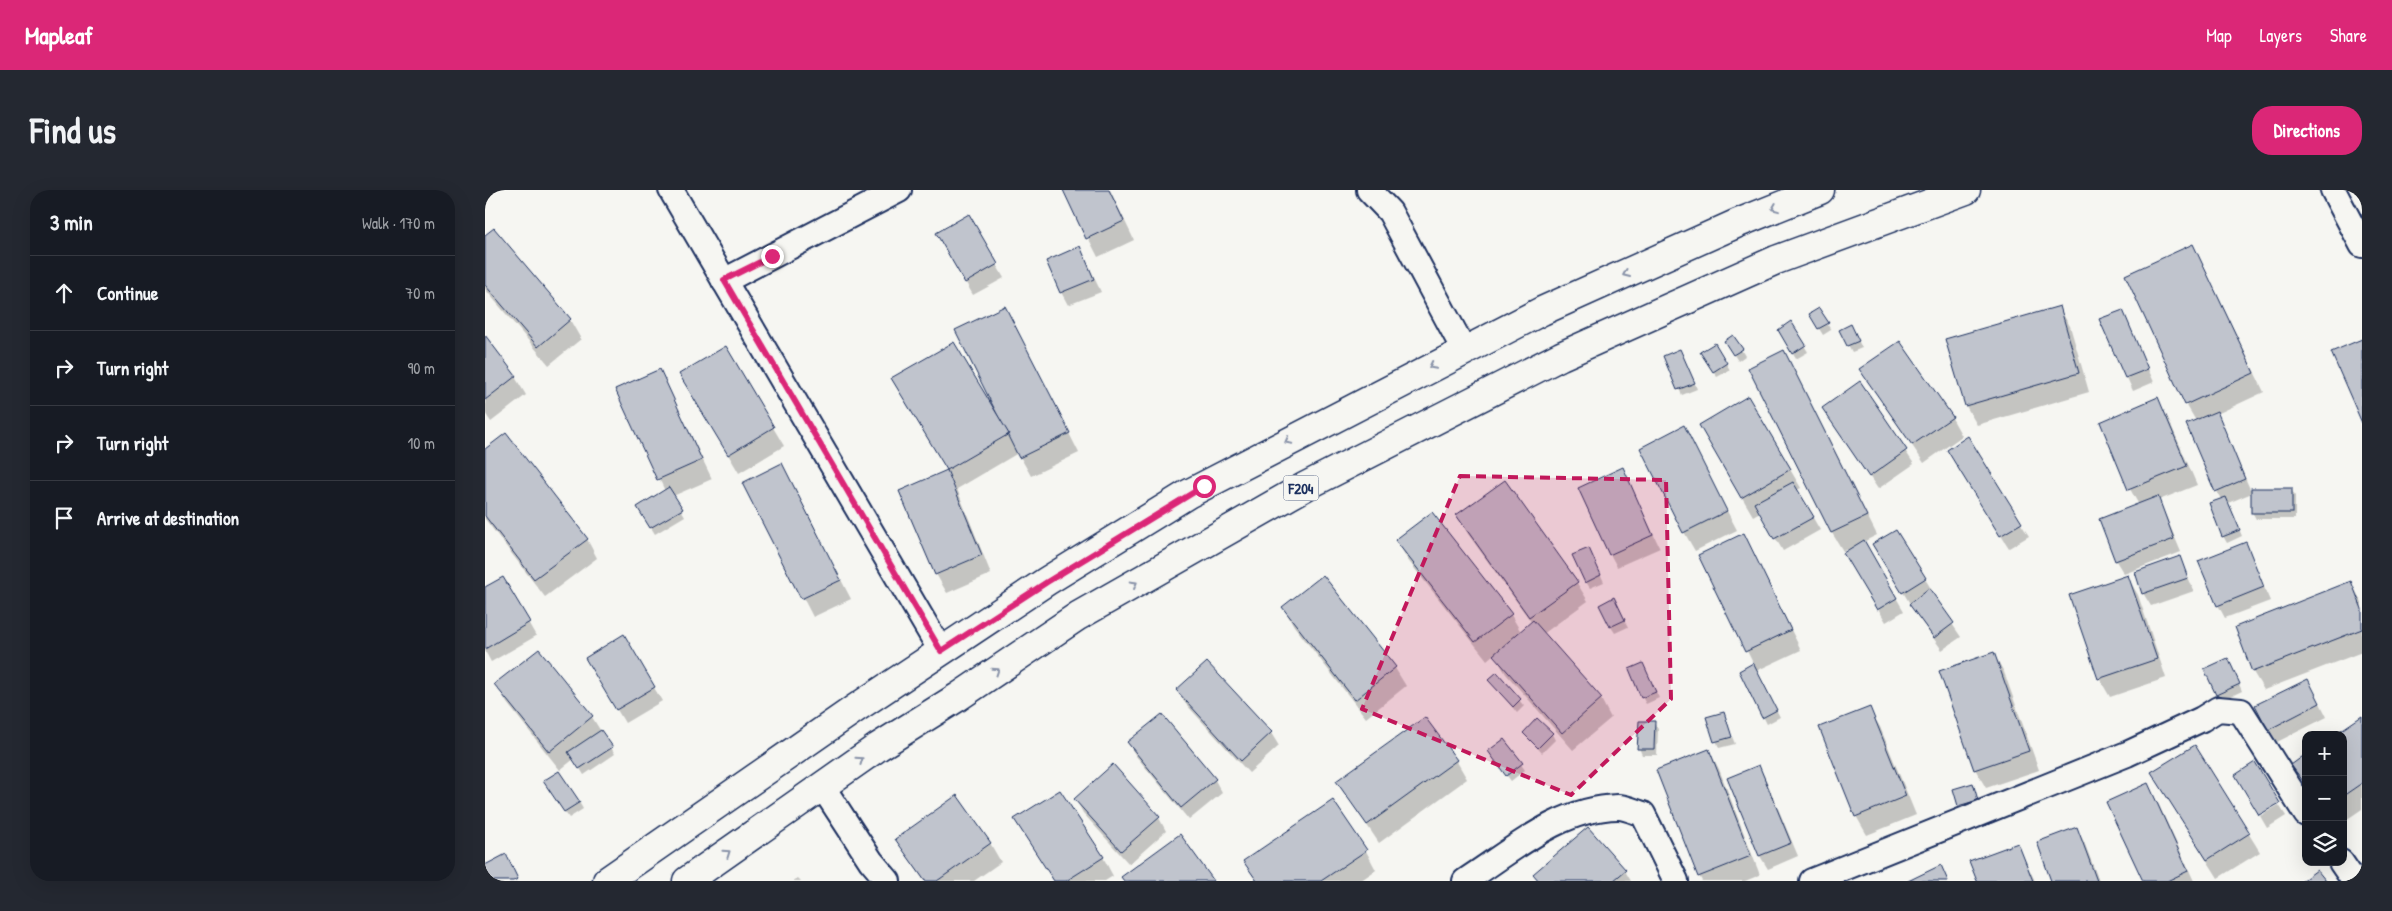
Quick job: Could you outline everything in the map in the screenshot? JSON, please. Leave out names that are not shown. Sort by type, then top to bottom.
[{"type":"main road","points":[[607,881],[768,768],[941,651],[1055,576],[1189,494],[1542,311],[1738,223],[1820,190]]},
{"type":"main road","name":"F204","points":[[687,881],[822,786],[1078,616],[1306,486],[1561,356],[1776,260],[1966,190]]},
{"type":"street","points":[[671,190],[941,651]]},
{"type":"street","points":[[724,280],[899,190]]},
{"type":"street","points":[[1369,190],[1390,212],[1464,350]]},
{"type":"street","points":[[2333,190],[2362,245]]},
{"type":"street","points":[[1812,881],[2127,754],[2202,719],[2218,709],[2241,711],[2302,808]]},
{"type":"street","points":[[822,786],[871,861],[888,881]]},
{"type":"street","points":[[1465,881],[1544,829],[1583,812],[1619,807],[1643,814],[1676,881]]},
{"type":"street","points":[[2344,866],[2354,881]]},
{"type":"highlighted area","points":[[1460,476],[1666,480],[1671,699],[1571,795],[1362,709]]},
{"type":"building","points":[[1063,190],[1109,190],[1124,221],[1086,239]]},
{"type":"building","points":[[969,214],[998,264],[965,283],[936,233]]},
{"type":"building","points":[[494,228],[571,319],[538,347],[485,285],[485,235]]},
{"type":"building","points":[[2193,244],[2254,373],[2185,405],[2125,275]]},
{"type":"building","points":[[1080,246],[1094,279],[1060,293],[1046,261]]},
{"type":"building","points":[[1005,306],[1070,433],[1019,458],[955,330]]},
{"type":"building","points":[[2060,306],[2079,373],[1965,406],[1945,339]]},
{"type":"building","points":[[1819,308],[1829,323],[1818,329],[1809,314]]},
{"type":"building","points":[[2123,310],[2148,369],[2125,378],[2099,319]]},
{"type":"building","points":[[1791,321],[1806,345],[1792,354],[1778,330]]},
{"type":"building","points":[[1851,324],[1859,341],[1847,346],[1839,330]]},
{"type":"building","points":[[485,335],[516,376],[485,400]]},
{"type":"building","points":[[1733,335],[1743,349],[1733,355],[1724,341]]},
{"type":"building","points":[[2362,339],[2362,423],[2331,352]]},
{"type":"building","points":[[1900,341],[1953,417],[1912,445],[1859,369]]},
{"type":"building","points":[[954,342],[1009,434],[947,470],[891,378]]},
{"type":"building","points":[[1715,343],[1727,363],[1713,372],[1700,352]]},
{"type":"building","points":[[726,346],[774,427],[728,455],[679,374]]},
{"type":"building","points":[[1680,349],[1695,383],[1677,390],[1663,356]]},
{"type":"building","points":[[1784,350],[1867,516],[1831,533],[1748,368]]},
{"type":"building","points":[[660,369],[702,460],[657,480],[615,389]]},
{"type":"building","points":[[1860,381],[1907,450],[1869,477],[1822,408]]},
{"type":"building","points":[[1748,396],[1791,469],[1741,498],[1699,425]]},
{"type":"building","points":[[2158,397],[2187,466],[2128,490],[2100,422]]},
{"type":"building","points":[[2217,411],[2245,479],[2215,492],[2186,424]]},
{"type":"building","points":[[1684,425],[1727,511],[1683,533],[1640,448]]},
{"type":"building","points":[[506,433],[588,539],[534,579],[485,516],[485,449]]},
{"type":"building","points":[[1968,436],[2022,523],[2000,536],[1947,450]]},
{"type":"building","points":[[782,463],[841,580],[801,599],[742,483]]},
{"type":"building","points":[[1623,467],[1653,535],[1609,555],[1578,488]]},
{"type":"building","points":[[947,470],[982,555],[935,575],[899,491]]},
{"type":"building","points":[[1505,480],[1578,582],[1529,617],[1456,515]]},
{"type":"building","points":[[1793,482],[1814,517],[1774,539],[1754,503]]},
{"type":"building","points":[[669,487],[683,509],[650,528],[637,507]]},
{"type":"building","points":[[2251,488],[2292,488],[2292,513],[2251,513]]},
{"type":"building","points":[[2158,496],[2174,539],[2115,561],[2099,519]]},
{"type":"building","points":[[2226,497],[2240,530],[2222,537],[2209,503]]},
{"type":"building","points":[[1432,512],[1512,614],[1475,642],[1395,540]]},
{"type":"building","points":[[1896,530],[1926,578],[1902,593],[1872,544]]},
{"type":"building","points":[[1744,533],[1791,630],[1745,652],[1698,555]]},
{"type":"building","points":[[1864,540],[1897,598],[1877,610],[1843,553]]},
{"type":"building","points":[[2246,542],[2264,587],[2217,606],[2198,561]]},
{"type":"building","points":[[1589,548],[1601,575],[1585,583],[1572,555]]},
{"type":"building","points":[[2180,556],[2188,578],[2142,594],[2135,572]]},
{"type":"building","points":[[1323,575],[1396,667],[1355,700],[1282,607]]},
{"type":"building","points":[[2128,575],[2157,659],[2098,679],[2069,595]]},
{"type":"building","points":[[503,577],[530,622],[485,649],[485,587]]},
{"type":"building","points":[[2351,581],[2362,609],[2362,629],[2252,672],[2235,627]]},
{"type":"building","points":[[1929,588],[1954,623],[1934,638],[1909,604]]},
{"type":"building","points":[[1614,597],[1625,620],[1610,627],[1599,605]]},
{"type":"building","points":[[1533,620],[1602,698],[1562,733],[1493,655]]},
{"type":"building","points":[[624,634],[655,687],[616,710],[585,658]]},
{"type":"building","points":[[539,649],[593,716],[549,752],[494,684]]},
{"type":"building","points":[[1994,652],[2029,751],[1974,770],[1939,671]]},
{"type":"building","points":[[2228,658],[2240,684],[2216,695],[2204,669]]},
{"type":"building","points":[[1207,662],[1272,732],[1241,761],[1176,690]]},
{"type":"building","points":[[1643,663],[1656,692],[1641,698],[1629,669]]},
{"type":"building","points":[[1753,663],[1777,710],[1762,718],[1739,671]]},
{"type":"building","points":[[1497,672],[1521,699],[1513,707],[1488,680]]},
{"type":"building","points":[[2308,679],[2320,703],[2268,730],[2255,705]]},
{"type":"building","points":[[1870,707],[1906,796],[1855,817],[1819,727]]},
{"type":"building","points":[[1724,712],[1732,737],[1714,742],[1706,717]]},
{"type":"building","points":[[1162,714],[1216,779],[1181,808],[1127,742]]},
{"type":"building","points":[[2362,716],[2362,783],[2347,793],[2347,731],[2340,731]]},
{"type":"building","points":[[1425,717],[1457,760],[1367,825],[1336,781]]},
{"type":"building","points":[[1537,718],[1553,733],[1538,748],[1523,733]]},
{"type":"building","points":[[1639,721],[1655,721],[1654,749],[1637,749]]},
{"type":"building","points":[[601,730],[613,747],[579,769],[568,752]]},
{"type":"building","points":[[1504,739],[1523,763],[1506,776],[1488,751]]},
{"type":"building","points":[[2195,745],[2250,833],[2207,860],[2151,772]]},
{"type":"building","points":[[1709,749],[1751,856],[1698,877],[1656,770]]},
{"type":"building","points":[[2302,757],[2302,780],[2291,765]]},
{"type":"building","points":[[2255,762],[2280,803],[2259,815],[2235,775]]},
{"type":"building","points":[[1113,764],[1160,817],[1121,851],[1074,799]]},
{"type":"building","points":[[1759,765],[1791,843],[1759,856],[1727,778]]},
{"type":"building","points":[[559,771],[580,802],[564,812],[543,781]]},
{"type":"building","points":[[1973,783],[1978,800],[1958,806],[1953,789]]},
{"type":"building","points":[[2148,783],[2188,871],[2167,881],[2143,881],[2106,802]]},
{"type":"building","points":[[1060,790],[1104,857],[1066,881],[1054,881],[1014,819]]},
{"type":"building","points":[[957,795],[991,843],[937,881],[925,881],[895,839]]},
{"type":"building","points":[[1333,800],[1367,850],[1321,881],[1257,881],[1243,861]]},
{"type":"building","points":[[1588,827],[1626,870],[1613,881],[1539,881],[1533,874]]},
{"type":"building","points":[[2077,827],[2097,881],[2051,881],[2037,842]]},
{"type":"building","points":[[1180,834],[1214,881],[1124,881],[1121,877]]},
{"type":"building","points":[[2018,843],[2033,881],[1977,881],[1969,861]]},
{"type":"building","points":[[506,854],[518,879],[513,881],[485,881],[485,865]]},
{"type":"building","points":[[1941,865],[1948,881],[1908,881]]},
{"type":"building","points":[[2317,870],[2326,881],[2302,881]]},
{"type":"route","points":[[772,256],[724,280],[941,651],[1047,582],[1204,486]]}]
